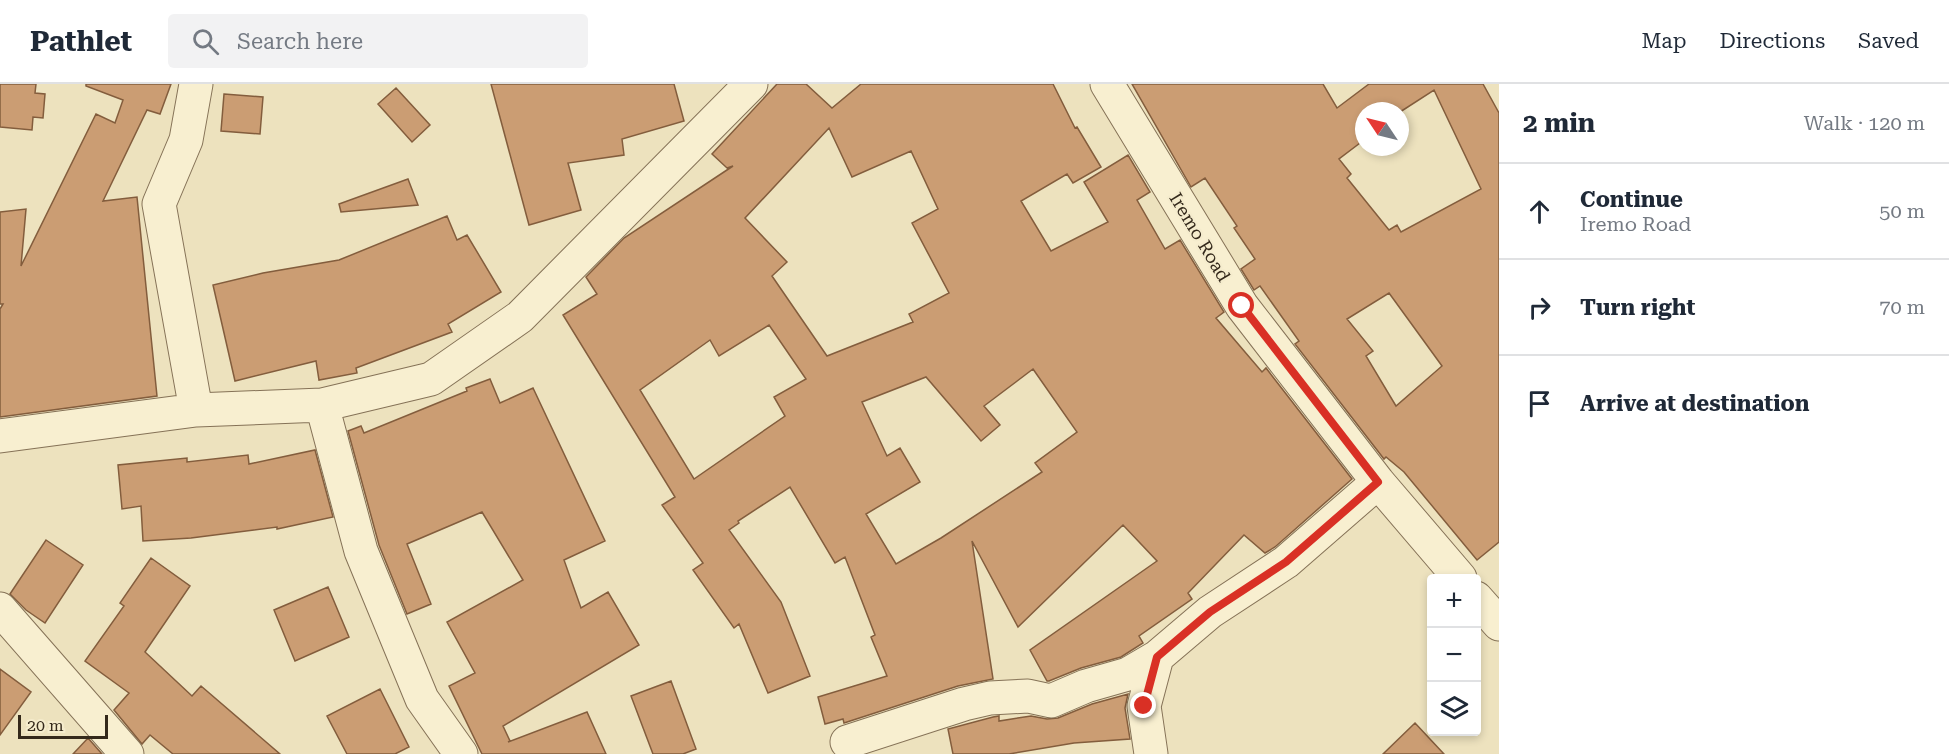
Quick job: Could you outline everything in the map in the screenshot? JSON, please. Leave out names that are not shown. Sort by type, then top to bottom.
[{"type":"street","points":[[196,84],[186,140],[159,204],[196,410]]},
{"type":"street","points":[[0,435],[196,410],[322,405],[431,379],[520,317],[751,84]]},
{"type":"street","name":"Iremo Road","points":[[1107,84],[1242,306],[1378,482],[1456,574]]},
{"type":"street","points":[[322,405],[361,551],[423,699],[461,754]]},
{"type":"street","points":[[847,742],[990,698],[1028,696],[1051,701],[1086,686],[1128,674],[1157,657],[1210,612],[1286,562],[1378,482]]},
{"type":"street","points":[[1481,604],[1499,624]]},
{"type":"street","points":[[0,609],[127,754]]},
{"type":"street","points":[[1151,754],[1144,706],[1157,657]]},
{"type":"building","points":[[0,84],[36,84],[35,93],[45,94],[43,118],[33,117],[32,130],[0,127]]},
{"type":"building","points":[[86,84],[171,84],[160,114],[147,110],[103,201],[137,197],[157,396],[0,417],[0,309],[3,304],[0,304],[0,212],[26,209],[21,266],[96,114],[115,123],[123,100],[86,86]]},
{"type":"building","points":[[491,84],[674,84],[684,121],[622,139],[624,155],[568,163],[581,210],[529,225]]},
{"type":"building","points":[[777,84],[806,84],[832,108],[861,84],[1053,84],[1075,128],[1077,127],[1101,167],[1073,183],[1067,174],[1021,201],[1051,251],[1108,222],[1084,182],[1128,155],[1150,192],[1137,200],[1165,249],[1180,240],[1224,312],[1216,318],[1262,372],[1266,368],[1352,479],[1275,547],[1265,553],[1244,535],[1188,593],[1192,599],[1139,636],[1143,643],[1121,657],[1081,668],[1049,681],[1030,650],[1157,561],[1123,525],[1018,627],[972,541],[993,679],[958,686],[844,723],[843,719],[825,724],[818,697],[887,676],[871,637],[875,635],[845,557],[835,563],[790,487],[738,521],[739,523],[729,530],[781,602],[810,676],[768,693],[739,624],[734,628],[693,570],[703,563],[662,505],[675,497],[563,315],[597,294],[586,277],[624,238],[733,166],[727,168],[712,154]],"holes":[[[829,128],[852,177],[911,151],[938,209],[912,223],[949,293],[909,314],[913,322],[827,356],[772,276],[787,262],[745,218]],[[769,325],[806,379],[774,397],[785,416],[694,479],[640,390],[710,340],[719,356]],[[1033,369],[1077,432],[1035,463],[1042,472],[941,538],[896,564],[866,514],[920,482],[900,448],[887,456],[862,402],[926,377],[981,441],[1000,425],[984,406]]]},
{"type":"building","points":[[1132,84],[1323,84],[1337,108],[1369,84],[1483,84],[1499,113],[1499,542],[1477,560],[1404,472],[1386,457],[1384,459],[1295,344],[1299,341],[1260,286],[1254,290],[1241,269],[1255,259],[1234,228],[1237,226],[1205,178],[1191,187]],"holes":[[[1434,90],[1481,189],[1401,232],[1397,225],[1389,230],[1347,178],[1351,174],[1339,159],[1355,147],[1355,102],[1409,102],[1409,106]],[[1389,293],[1442,366],[1396,406],[1366,356],[1373,351],[1347,319]]]},
{"type":"building","points":[[396,88],[430,125],[412,142],[378,104]]},
{"type":"building","points":[[224,94],[263,97],[260,134],[221,131]]},
{"type":"building","points":[[408,179],[418,205],[341,212],[339,204]]},
{"type":"building","points":[[447,216],[457,240],[467,235],[501,292],[448,324],[452,332],[356,368],[357,373],[319,380],[316,361],[235,381],[213,285],[263,273],[339,260]]},
{"type":"building","points":[[490,379],[500,403],[533,388],[605,541],[564,560],[581,608],[608,592],[639,645],[503,726],[510,741],[508,742],[587,712],[606,754],[482,754],[449,686],[475,673],[447,622],[523,580],[482,512],[407,544],[431,604],[407,614],[379,545],[348,431],[361,426],[364,433],[467,391],[466,388]]},
{"type":"building","points":[[315,450],[333,517],[277,529],[277,527],[191,538],[143,541],[141,506],[122,509],[118,465],[187,458],[187,462],[248,455],[249,464]]},
{"type":"building","points":[[46,540],[83,565],[45,623],[26,610],[10,594]]},
{"type":"building","points":[[151,558],[190,586],[145,652],[192,696],[201,686],[280,754],[173,754],[150,735],[142,744],[114,710],[129,693],[85,661],[124,606],[120,603]]},
{"type":"building","points":[[328,587],[349,637],[295,661],[274,610]]},
{"type":"building","points":[[0,669],[31,692],[0,735]]},
{"type":"building","points":[[671,681],[696,749],[683,754],[653,754],[631,696]]},
{"type":"building","points":[[380,689],[409,747],[395,754],[347,754],[327,716]]},
{"type":"building","points":[[1128,694],[1125,708],[1130,739],[1074,743],[1009,754],[953,754],[948,729],[999,716],[999,721],[1031,716],[1047,719],[1058,718],[1092,704]]},
{"type":"building","points":[[1415,723],[1444,754],[1383,754]]},
{"type":"building","points":[[88,738],[102,754],[73,754]]},
{"type":"route","points":[[1144,706],[1157,657],[1210,612],[1286,562],[1378,482],[1242,306]]}]
